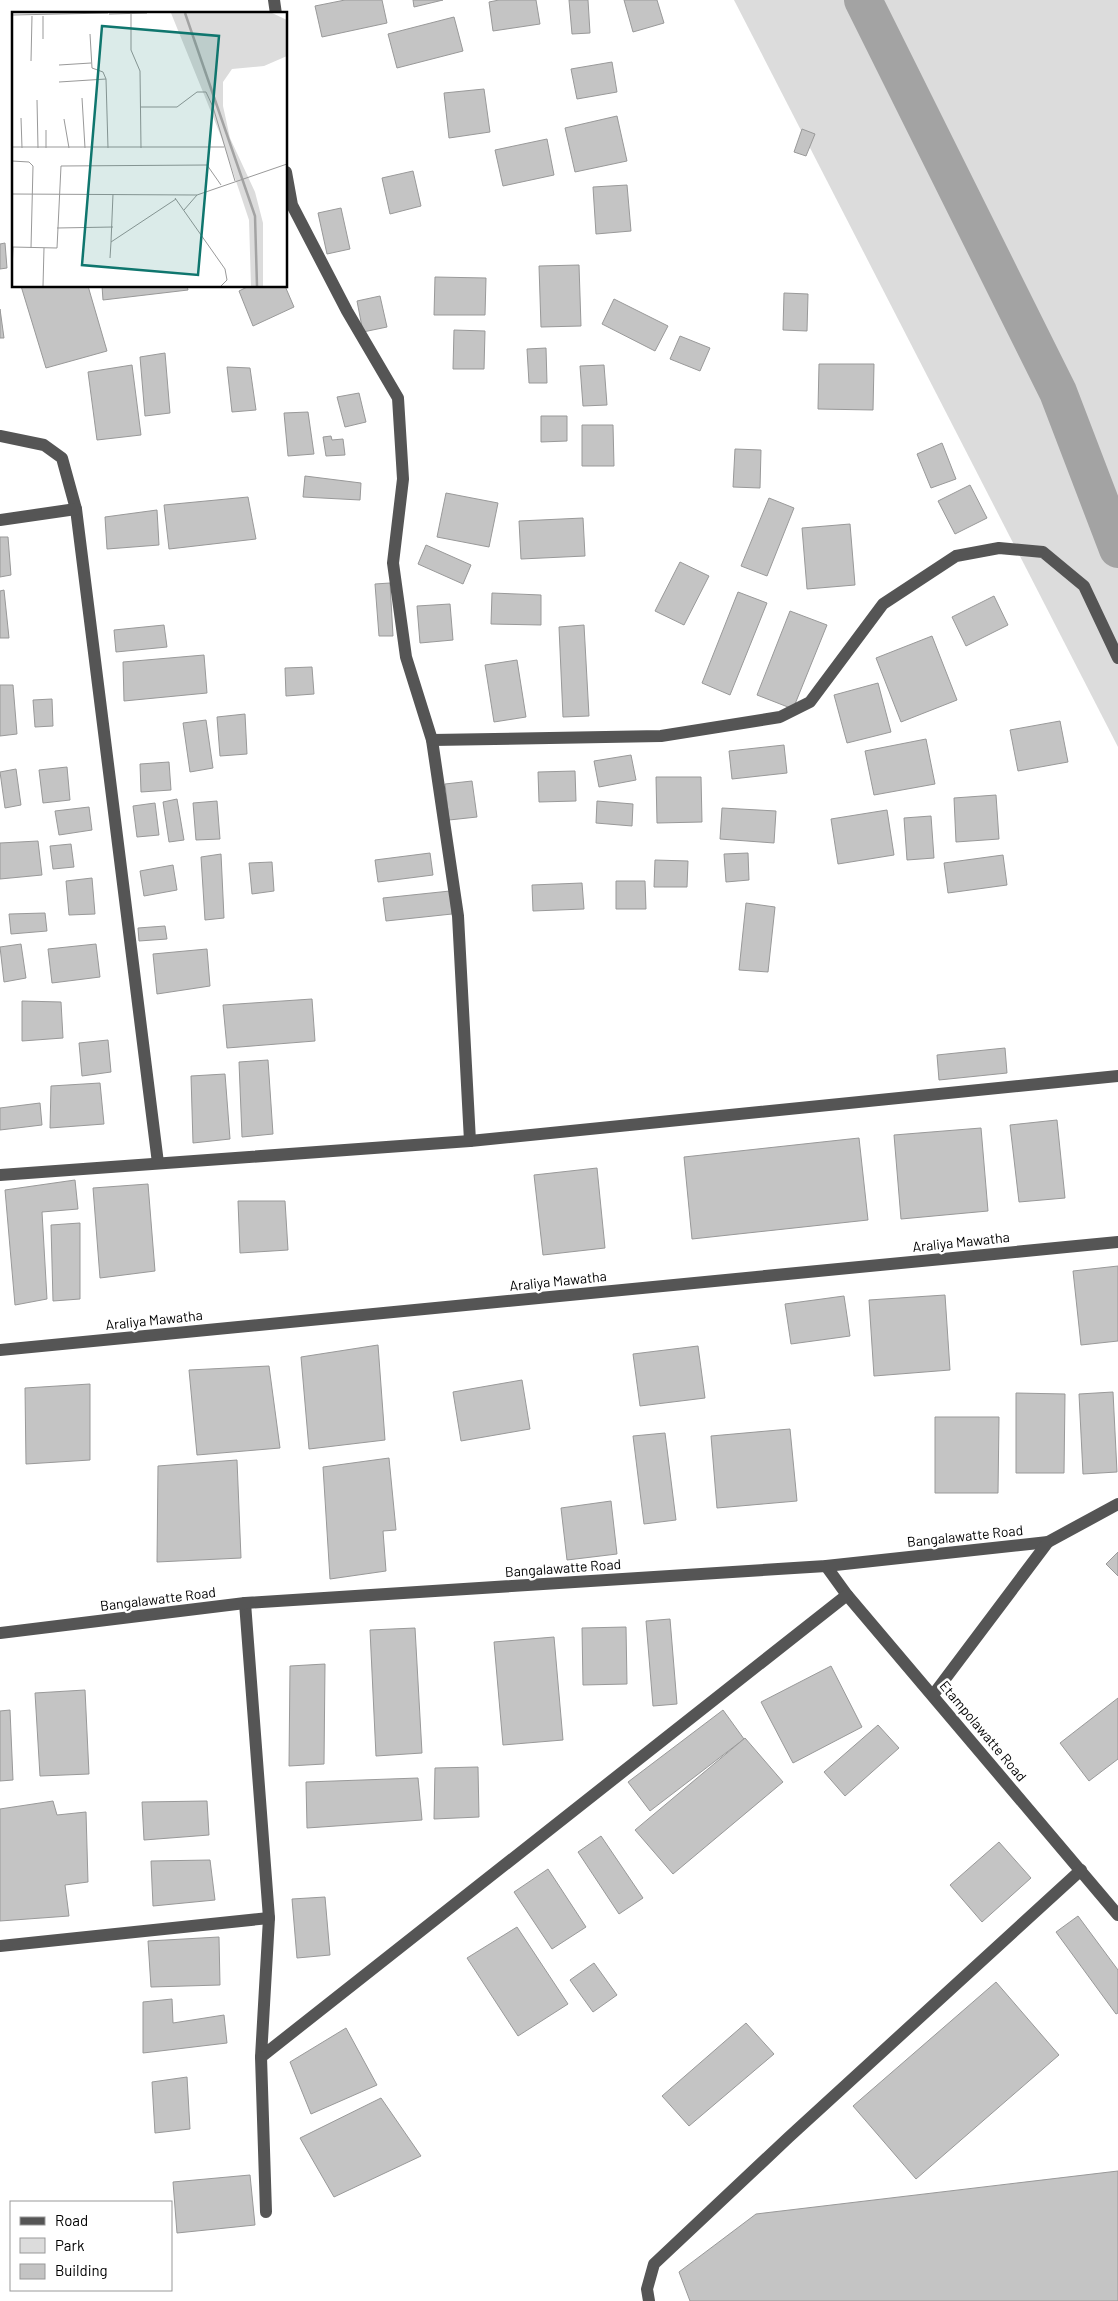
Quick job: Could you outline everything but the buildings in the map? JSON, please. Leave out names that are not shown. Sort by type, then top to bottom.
[{"type":"street","points":[[288,183],[292,204],[347,311],[398,398],[402,479],[394,563],[406,657],[432,740],[458,916],[470,1141]]},
{"type":"street","points":[[0,436],[44,445],[62,458],[76,509],[158,1163]]},
{"type":"street","points":[[0,520],[76,509]]},
{"type":"street","points":[[432,740],[661,736],[780,717],[810,702],[883,604],[956,556],[999,548],[1043,552],[1084,586],[1118,658]]},
{"type":"street","points":[[0,1175],[470,1141],[1118,1076]]},
{"type":"street","name":"Araliya Mawatha","points":[[0,1350],[1118,1242]]},
{"type":"street","name":"Bangalawatte Road","points":[[0,1633],[245,1603],[826,1566],[1048,1542],[1118,1504]]},
{"type":"street","points":[[933,1695],[1048,1542]]},
{"type":"street","name":"Etampolawatte Road","points":[[826,1566],[846,1595],[933,1695],[1118,1915]]},
{"type":"street","points":[[261,2057],[846,1595]]},
{"type":"street","points":[[245,1603],[269,1918],[261,2057],[266,2212]]},
{"type":"street","points":[[649,2301],[648,2289],[654,2264],[789,2137],[1081,1870]]},
{"type":"street","points":[[0,1946],[269,1918]]},
{"type":"green space","points":[[734,0],[1118,0],[1118,747]]},
{"type":"waterway","points":[[863,0],[1058,392],[1118,549]]}]
